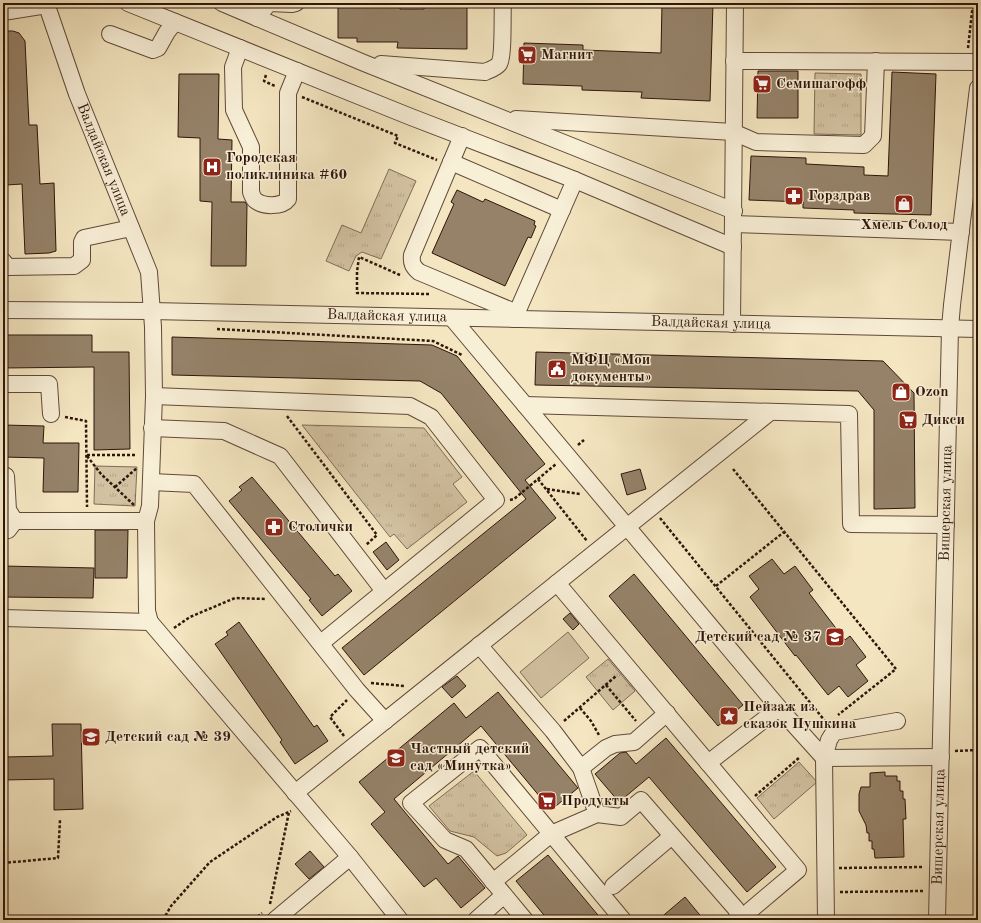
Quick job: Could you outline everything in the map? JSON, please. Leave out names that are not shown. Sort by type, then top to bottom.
[{"type":"street","points":[[128,3],[575,180],[733,247]]},
{"type":"street","points":[[222,3],[364,63],[502,118],[734,218],[961,232]]},
{"type":"street","points":[[256,18],[269,3],[296,3]]},
{"type":"street","points":[[364,63],[485,72],[499,64],[501,54],[502,3]]},
{"type":"street","points":[[732,324],[735,3]]},
{"type":"street","points":[[3,12],[47,4]]},
{"type":"street","name":"Валдайская улица","points":[[47,4],[77,94],[149,272],[152,311],[452,318],[515,316],[732,324],[978,329]]},
{"type":"street","points":[[110,34],[153,50],[158,48],[167,32],[175,22]]},
{"type":"street","points":[[240,48],[233,67],[234,110],[251,147],[251,192],[256,201],[263,204],[280,204],[285,203],[288,199],[289,91],[297,71]]},
{"type":"street","points":[[734,61],[876,61],[972,57]]},
{"type":"street","points":[[502,118],[733,132],[756,142],[864,145],[873,136],[876,61]]},
{"type":"street","points":[[441,94],[437,85],[443,69]]},
{"type":"street","name":"Вишерская улица","points":[[937,920],[950,328],[978,88]]},
{"type":"street","points":[[462,136],[412,255],[411,261],[419,272],[515,316],[575,180]]},
{"type":"street","points":[[449,167],[562,210]]},
{"type":"street","points":[[3,261],[8,267],[74,266],[82,260],[82,242],[84,238],[131,228]]},
{"type":"street","points":[[3,310],[152,311],[154,396],[150,506],[146,521],[147,611],[150,622],[350,857],[400,920]]},
{"type":"street","points":[[452,318],[628,526],[779,708],[824,758],[941,754]]},
{"type":"street","points":[[3,384],[48,384],[51,414]]},
{"type":"street","points":[[154,396],[410,406],[431,417],[496,500],[321,643]]},
{"type":"street","points":[[526,405],[769,413],[849,414],[851,524],[946,525]]},
{"type":"street","points":[[300,799],[352,747],[769,413]]},
{"type":"street","points":[[152,428],[224,431],[280,456],[384,591]]},
{"type":"street","points":[[3,476],[6,476],[9,526],[87,521],[146,521]]},
{"type":"street","points":[[151,482],[194,484],[354,685],[385,721]]},
{"type":"street","points":[[493,882],[551,834],[597,814],[621,817],[641,800],[736,908],[740,919],[798,870],[557,583]]},
{"type":"street","points":[[3,618],[150,622]]},
{"type":"street","points":[[479,645],[553,731],[581,768],[597,814]]},
{"type":"street","points":[[708,763],[779,708]]},
{"type":"street","points":[[581,768],[606,748],[615,744],[634,742],[667,713]]},
{"type":"street","points":[[826,920],[824,758],[829,740],[834,732],[897,721]]},
{"type":"street","points":[[525,920],[466,849],[445,840],[411,803],[480,748],[623,920]]},
{"type":"street","points":[[613,886],[672,836]]},
{"type":"street","points":[[270,912],[350,857]]},
{"type":"street","points":[[476,920],[504,895]]},
{"type":"path","points":[[972,57],[973,3]]},
{"type":"path","points":[[265,70],[267,74],[264,81],[398,136],[395,143],[438,160],[440,165],[438,169],[449,167]]},
{"type":"path","points":[[359,257],[357,293],[432,294]]},
{"type":"path","points":[[210,329],[432,341],[464,356]]},
{"type":"path","points":[[282,410],[378,535],[368,542]]},
{"type":"path","points":[[51,414],[86,421],[87,521]]},
{"type":"path","points":[[521,493],[584,440]]},
{"type":"path","points":[[87,455],[139,455],[137,467],[115,487]]},
{"type":"path","points":[[87,455],[101,474],[135,506]]},
{"type":"path","points":[[733,469],[896,669],[833,719]]},
{"type":"path","points":[[538,479],[596,552]]},
{"type":"path","points":[[546,489],[604,498]]},
{"type":"path","points":[[655,512],[827,724]]},
{"type":"path","points":[[716,586],[784,532]]},
{"type":"path","points":[[172,629],[190,617],[235,598],[285,599]]},
{"type":"path","points":[[567,719],[621,672]]},
{"type":"path","points":[[352,747],[330,717],[354,685],[427,688]]},
{"type":"path","points":[[606,685],[639,724]]},
{"type":"path","points":[[580,708],[591,721],[601,740]]},
{"type":"path","points":[[941,754],[978,750]]},
{"type":"path","points":[[752,798],[800,757]]},
{"type":"path","points":[[163,920],[171,906],[210,862],[277,817],[289,812],[300,799]]},
{"type":"path","points":[[254,920],[270,912],[289,812]]},
{"type":"path","points":[[3,862],[58,858],[60,820]]},
{"type":"path","points":[[837,868],[924,867]]},
{"type":"path","points":[[837,892],[924,891]]},
{"type":"green space","points":[[815,73],[861,74],[861,135],[814,134]]},
{"type":"green space","points":[[389,169],[416,181],[381,259],[362,252],[356,256],[349,271],[326,261],[342,225],[361,233]]},
{"type":"green space","points":[[302,425],[424,428],[462,477],[453,484],[467,502],[407,549],[394,534],[390,537]]},
{"type":"green space","points":[[95,466],[137,467],[135,506],[94,504]]},
{"type":"green space","points":[[568,632],[589,658],[541,698],[520,672]]},
{"type":"green space","points":[[608,659],[635,691],[613,710],[586,677]]},
{"type":"green space","points":[[799,762],[817,782],[774,819],[757,798]]},
{"type":"green space","points":[[474,771],[527,835],[506,853],[497,856],[474,837],[450,831],[429,806]]},
{"type":"building","points":[[338,3],[400,3],[400,9],[424,9],[425,3],[467,3],[467,49],[397,48],[398,42],[357,42],[357,38],[338,38]]},
{"type":"building","points":[[662,3],[713,3],[710,101],[641,98],[642,92],[582,90],[582,86],[523,84],[524,43],[583,45],[583,50],[661,53]]},
{"type":"building","points":[[3,31],[13,31],[19,33],[25,41],[29,125],[37,125],[40,184],[54,183],[56,251],[49,253],[25,254],[22,184],[6,185],[3,125]]},
{"type":"building","points":[[758,71],[798,71],[798,118],[757,118]]},
{"type":"building","points":[[892,72],[936,74],[931,215],[854,213],[854,210],[803,208],[803,202],[749,200],[751,156],[806,158],[806,164],[864,167],[864,175],[888,176]]},
{"type":"building","points":[[179,74],[219,74],[218,139],[232,140],[231,202],[245,202],[247,205],[246,266],[211,266],[212,202],[200,201],[200,138],[178,137]]},
{"type":"building","points":[[457,190],[483,202],[485,199],[535,221],[534,225],[536,226],[531,238],[528,237],[505,286],[432,253],[454,204],[451,202]]},
{"type":"building","points":[[3,335],[92,335],[92,352],[129,352],[130,449],[94,450],[94,367],[3,368]]},
{"type":"building","points":[[172,337],[432,345],[457,356],[545,464],[525,480],[556,518],[364,675],[342,648],[526,499],[441,393],[420,381],[172,375]]},
{"type":"building","points":[[536,352],[883,361],[914,393],[915,508],[874,509],[874,410],[858,391],[535,385]]},
{"type":"building","points":[[3,425],[44,426],[43,443],[79,443],[78,492],[43,492],[44,458],[3,457]]},
{"type":"building","points":[[640,469],[646,489],[627,495],[621,474]]},
{"type":"building","points":[[252,477],[335,576],[338,574],[352,591],[322,616],[309,600],[311,599],[229,501],[242,490],[239,487]]},
{"type":"building","points":[[95,530],[128,530],[127,578],[95,578]]},
{"type":"building","points":[[386,542],[399,560],[387,570],[373,552]]},
{"type":"building","points":[[772,559],[784,574],[795,566],[813,590],[809,593],[845,640],[850,636],[866,657],[856,665],[868,681],[848,697],[839,686],[828,695],[796,655],[795,656],[750,597],[759,589],[749,576]]},
{"type":"building","points":[[3,566],[94,568],[93,598],[3,597]]},
{"type":"building","points":[[634,574],[743,705],[718,726],[609,596]]},
{"type":"building","points":[[570,613],[579,624],[573,630],[563,619]]},
{"type":"building","points":[[239,622],[314,727],[317,725],[328,741],[295,764],[280,742],[282,740],[215,644],[228,635],[226,632]]},
{"type":"building","points":[[457,676],[466,686],[452,698],[442,687]]},
{"type":"building","points":[[498,692],[578,788],[551,810],[481,726],[394,799],[448,864],[458,856],[485,888],[461,908],[436,878],[424,887],[371,824],[385,812],[359,782],[454,703],[466,718]]},
{"type":"building","points":[[52,724],[81,724],[83,809],[54,810],[54,779],[3,780],[3,757],[53,756]]},
{"type":"building","points":[[666,738],[776,867],[747,892],[649,777],[619,802],[595,774],[620,753],[626,752],[636,764]]},
{"type":"building","points":[[885,772],[885,776],[897,776],[897,781],[900,781],[900,791],[903,791],[903,799],[905,799],[906,819],[903,819],[904,857],[875,858],[874,849],[872,849],[872,841],[869,841],[869,833],[867,833],[866,825],[859,811],[859,794],[861,787],[870,787],[870,773]]},
{"type":"building","points":[[310,851],[324,867],[309,879],[295,864]]},
{"type":"building","points":[[548,855],[602,920],[548,920],[516,881]]},
{"type":"building","points":[[685,897],[704,920],[658,920]]},
{"type":"place","name":"Магнит","points":[[527,55]]},
{"type":"place","name":"Семишагофф","points":[[762,84]]},
{"type":"place","name":"Городская поликлиника #60","points":[[212,167]]},
{"type":"place","name":"Горздрав","points":[[794,196]]},
{"type":"place","name":"Хмель Солод","points":[[904,204]]},
{"type":"place","name":"МФЦ «Мои документы»","points":[[557,369]]},
{"type":"place","name":"Ozon","points":[[901,392]]},
{"type":"place","name":"Дикси","points":[[908,420]]},
{"type":"place","name":"Столички","points":[[274,527]]},
{"type":"place","name":"Детский сад № 37","points":[[835,637]]},
{"type":"place","name":"Пейзаж из сказок Пушкина","points":[[729,716]]},
{"type":"place","name":"Детский сад № 39","points":[[91,737]]},
{"type":"place","name":"Частный детский сад «Минутка»","points":[[396,758]]},
{"type":"place","name":"Продукты","points":[[547,801]]}]
